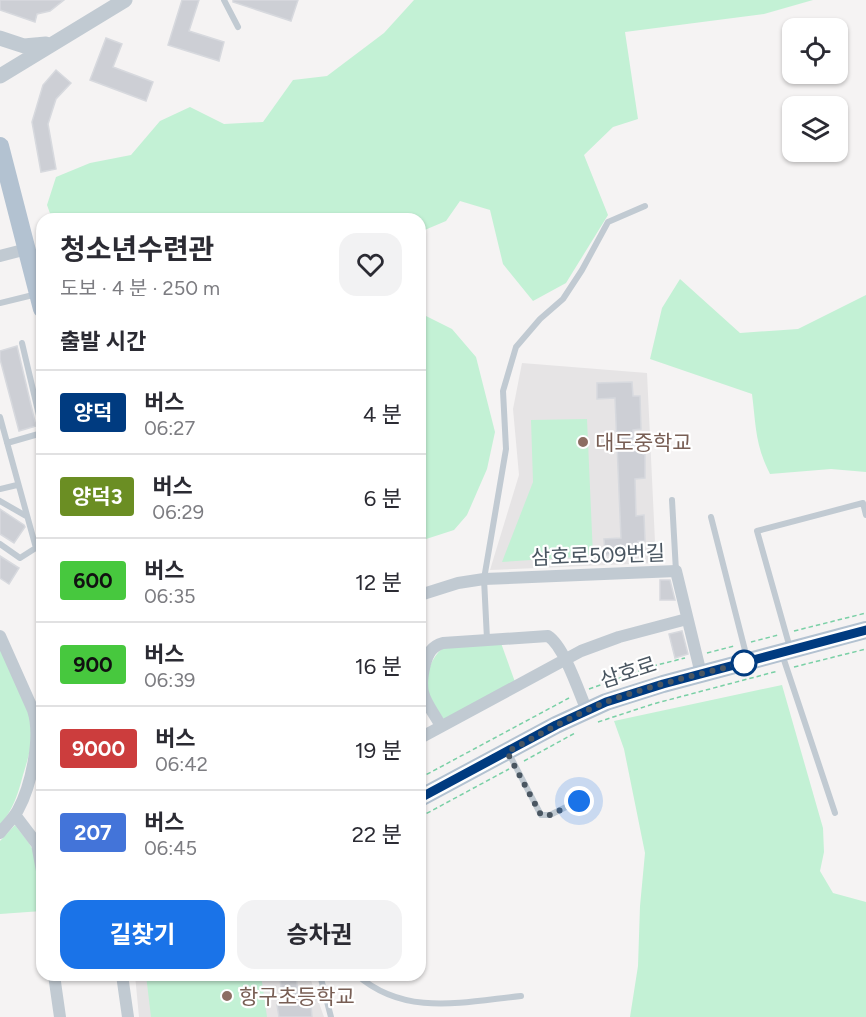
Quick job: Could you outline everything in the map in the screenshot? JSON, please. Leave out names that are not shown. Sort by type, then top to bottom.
[{"type":"main road","points":[[0,146],[36,285]]},
{"type":"main road","name":"삼호로","points":[[426,795],[511,759],[592,717],[634,692],[748,662],[786,658],[866,630]]},
{"type":"street","points":[[0,76],[125,0]]},
{"type":"street","points":[[0,38],[14,45],[24,46],[51,43]]},
{"type":"street","points":[[0,256],[27,249]]},
{"type":"street","name":"삼호로509번길","points":[[426,593],[458,583],[484,579],[676,571],[701,674]]},
{"type":"street","points":[[426,735],[564,660],[608,641],[687,619]]},
{"type":"street","points":[[0,636],[36,712]]},
{"type":"street","points":[[426,663],[436,645],[442,643],[548,636],[555,642],[592,717]]},
{"type":"street","points":[[426,700],[441,726]]},
{"type":"street","points":[[0,832],[15,815],[36,771]]},
{"type":"street","points":[[15,815],[36,843]]},
{"type":"street","points":[[55,981],[60,1017]]},
{"type":"street","points":[[123,981],[128,1017]]},
{"type":"lane","points":[[224,0],[238,27]]},
{"type":"lane","points":[[487,639],[484,579],[506,448],[503,391],[516,347],[540,319],[563,299],[608,222],[645,206]]},
{"type":"lane","points":[[0,303],[36,301]]},
{"type":"lane","points":[[22,343],[36,402]]},
{"type":"lane","points":[[0,417],[17,485],[36,538]]},
{"type":"lane","points":[[7,443],[36,435]]},
{"type":"lane","points":[[0,489],[17,485]]},
{"type":"lane","points":[[672,500],[676,571]]},
{"type":"lane","points":[[0,501],[27,516]]},
{"type":"lane","points":[[835,813],[786,658],[758,531],[863,503],[866,515]]},
{"type":"lane","points":[[711,517],[748,662]]},
{"type":"lane","points":[[0,544],[20,558],[36,548]]},
{"type":"lane","points":[[511,759],[541,815],[550,815],[579,801]]},
{"type":"lane","points":[[322,981],[331,1017]]},
{"type":"lane","points":[[364,981],[394,997],[431,1006],[521,996]]},
{"type":"path","points":[[592,717],[653,704],[786,658],[866,649]]},
{"type":"path","points":[[426,813],[511,759],[576,732]]},
{"type":"shaded area","name":"대도중학교","points":[[522,363],[647,373],[656,563],[490,570],[519,475],[513,409]]},
{"type":"shaded area","name":"항구초등학교","points":[[136,981],[311,981],[324,1017],[139,1017]]},
{"type":"green space","points":[[414,0],[813,0],[764,14],[625,32],[638,119],[613,127],[584,155],[608,215],[566,283],[533,301],[503,264],[490,210],[460,201],[446,221],[426,229],[426,213],[50,213],[47,205],[56,177],[90,163],[131,155],[160,121],[190,107],[224,124],[263,122],[293,80],[327,76],[384,33]]},
{"type":"green space","points":[[680,279],[740,333],[798,329],[866,295],[866,472],[831,469],[770,474],[759,444],[752,394],[650,359],[662,308]]},
{"type":"green space","points":[[426,316],[452,329],[476,357],[495,432],[487,469],[467,515],[454,530],[426,539]]},
{"type":"green space","points":[[587,419],[593,556],[502,562],[533,482],[531,420]]},
{"type":"green space","points":[[501,643],[515,682],[444,720],[432,702],[426,685],[428,672],[436,655],[444,648]]},
{"type":"green space","points":[[0,648],[25,702],[32,735],[29,755],[17,795],[12,808],[0,825]]},
{"type":"green space","points":[[782,685],[823,828],[824,852],[820,871],[833,893],[866,902],[866,1017],[630,1017],[638,966],[645,853],[624,749],[614,721]]},
{"type":"green space","points":[[15,825],[34,852],[36,911],[0,914],[0,841]]},
{"type":"green space","points":[[147,981],[262,981],[267,1017],[151,1017]]},
{"type":"building","points":[[0,0],[64,0],[50,11],[37,14],[35,22],[0,10]]},
{"type":"building","points":[[182,0],[199,0],[189,31],[224,42],[219,61],[168,45]]},
{"type":"building","points":[[233,0],[298,0],[291,21],[233,2]]},
{"type":"building","points":[[106,38],[122,44],[113,67],[153,82],[146,101],[90,80]]},
{"type":"building","points":[[56,70],[71,83],[56,99],[48,124],[56,169],[41,172],[32,122],[43,85]]},
{"type":"building","points":[[17,346],[36,426],[19,431],[0,359],[0,351]]},
{"type":"building","points":[[632,382],[633,396],[640,396],[641,429],[633,430],[633,450],[645,449],[645,478],[635,479],[636,516],[644,515],[645,541],[638,541],[638,553],[605,555],[604,539],[621,538],[615,398],[597,399],[597,383]]},
{"type":"building","points":[[0,509],[25,527],[14,543],[0,534]]},
{"type":"building","points":[[0,556],[19,568],[9,584],[0,578]]},
{"type":"building","points":[[660,580],[670,580],[675,600],[660,600]]},
{"type":"building","points":[[682,631],[688,654],[675,658],[669,634]]},
{"type":"building","points":[[280,981],[297,981],[298,993],[310,992],[312,1017],[279,1017],[277,1005],[282,1004]]},
{"type":"bus line","name":"양덕","points":[[426,795],[556,725],[606,702],[634,692],[866,630]]},
{"type":"place","name":"대도중학교","points":[[583,442]]},
{"type":"place","name":"항구초등학교","points":[[227,996]]},
{"type":"route","points":[[579,801],[550,815],[541,815],[507,752],[556,725],[606,702],[634,692],[748,662],[744,663]]}]
